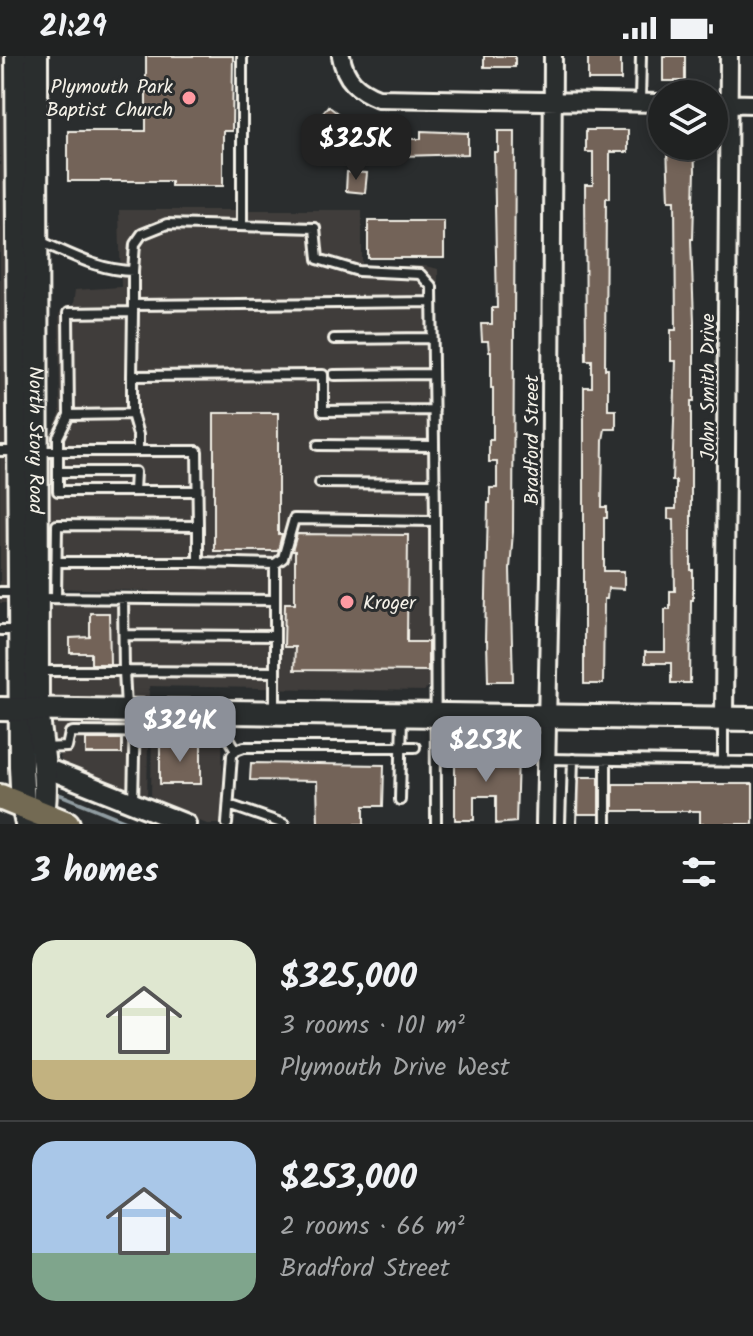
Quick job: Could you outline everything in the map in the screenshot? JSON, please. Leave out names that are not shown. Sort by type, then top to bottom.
[{"type":"main road","name":"North Story Road","points":[[17,56],[19,240],[28,451],[28,595],[37,671],[20,709],[42,757],[34,817]]},
{"type":"main road","name":"North Story Road","points":[[28,451],[14,341],[19,240],[36,56]]},
{"type":"main road","name":"North Story Road","points":[[28,595],[10,630],[34,817]]},
{"type":"main road","points":[[20,709],[226,722],[275,712],[753,719]]},
{"type":"main road","points":[[0,797],[34,817],[67,824]]},
{"type":"street","points":[[341,56],[352,84],[378,98],[648,102]]},
{"type":"street","name":"Bradford Street","points":[[545,824],[553,56]]},
{"type":"street","name":"John Smith Drive","points":[[725,80],[729,56]]},
{"type":"street","points":[[728,103],[753,104]]},
{"type":"street","name":"John Smith Drive","points":[[721,160],[724,719]]},
{"type":"street","points":[[42,757],[133,803],[186,824]]},
{"type":"lane","points":[[242,56],[242,226]]},
{"type":"lane","points":[[640,102],[641,56]]},
{"type":"lane","points":[[138,451],[138,435],[132,414],[133,271],[135,244],[142,234],[167,224],[315,228],[318,259],[358,271],[420,274],[432,287],[436,824]]},
{"type":"lane","points":[[19,240],[115,271],[133,271]]},
{"type":"lane","points":[[28,451],[58,437],[69,415],[68,313],[133,308],[432,302]]},
{"type":"lane","points":[[334,339],[432,338]]},
{"type":"lane","points":[[334,375],[433,374]]},
{"type":"lane","points":[[132,376],[323,375],[323,411],[434,410]]},
{"type":"lane","points":[[69,415],[132,414]]},
{"type":"lane","points":[[318,445],[434,446]]},
{"type":"lane","points":[[28,451],[197,451],[198,562]]},
{"type":"lane","points":[[28,451],[58,472],[135,472],[134,491]]},
{"type":"lane","points":[[58,472],[58,491],[197,491]]},
{"type":"lane","points":[[320,483],[435,484]]},
{"type":"lane","points":[[56,562],[275,564],[283,558],[294,519],[435,521]]},
{"type":"lane","points":[[28,595],[56,562],[57,525],[198,526]]},
{"type":"lane","points":[[275,564],[275,712]]},
{"type":"lane","points":[[28,595],[275,600]]},
{"type":"lane","points":[[123,599],[124,671],[132,718],[133,803]]},
{"type":"lane","points":[[124,635],[275,636]]},
{"type":"lane","points":[[37,671],[275,672]]},
{"type":"lane","points":[[400,800],[402,714]]},
{"type":"lane","points":[[42,757],[67,747],[70,733],[132,718]]},
{"type":"lane","points":[[723,762],[724,719]]},
{"type":"lane","points":[[226,722],[236,750]]},
{"type":"lane","points":[[227,824],[232,755],[236,750],[244,747],[415,747]]},
{"type":"lane","points":[[546,759],[753,762]]},
{"type":"lane","points":[[571,824],[573,759]]},
{"type":"lane","points":[[606,760],[606,824]]},
{"type":"lane","points":[[229,805],[284,824]]},
{"type":"shaded area","points":[[0,56],[5,56],[8,603],[0,603]]},
{"type":"shaded area","points":[[119,210],[362,210],[362,266],[425,266],[438,269],[438,677],[424,691],[149,686],[147,799],[63,766],[50,730],[51,605],[150,604],[149,591],[51,588],[49,438],[60,414],[59,314],[65,306],[73,305],[75,290],[121,287]]},
{"type":"shaded area","points":[[152,722],[222,722],[223,824],[207,824],[151,802]]},
{"type":"building","name":"Plymouth Park Baptist Church","points":[[146,56],[233,56],[232,131],[223,131],[223,186],[171,186],[171,181],[68,181],[68,131],[146,131]]},
{"type":"building","points":[[484,56],[515,56],[515,67],[484,67]]},
{"type":"building","points":[[588,56],[621,56],[621,80],[588,80]]},
{"type":"building","points":[[663,56],[685,56],[685,80],[663,80]]},
{"type":"building","points":[[328,106],[349,122],[338,137],[316,121]]},
{"type":"building","points":[[586,130],[628,130],[628,152],[610,152],[610,198],[606,198],[605,369],[608,369],[608,410],[616,410],[616,429],[605,429],[603,440],[602,507],[607,507],[607,518],[604,518],[604,571],[624,571],[624,589],[608,588],[607,599],[604,599],[603,684],[584,684],[584,387],[592,387],[592,360],[586,360],[585,185],[593,185],[593,152],[586,152]]},
{"type":"building","points":[[421,131],[468,133],[468,154],[403,156],[403,153],[362,153],[362,133],[393,133],[393,139],[421,139]]},
{"type":"building","points":[[498,131],[515,131],[513,532],[510,569],[513,681],[488,681],[485,641],[488,503],[490,488],[497,488],[497,462],[489,462],[489,440],[493,440],[491,352],[488,341],[482,341],[481,324],[492,324],[492,308],[497,308],[494,152],[498,152]]},
{"type":"building","points":[[668,160],[695,160],[691,239],[694,401],[691,401],[693,600],[690,683],[671,683],[671,663],[645,663],[645,652],[665,652],[665,609],[670,609],[670,591],[675,591],[674,519],[668,519],[668,509],[676,509],[676,481],[672,481],[676,361],[671,361],[671,330],[676,330],[675,200],[669,200]]},
{"type":"building","points":[[347,172],[367,173],[365,193],[346,191]]},
{"type":"building","points":[[368,221],[444,221],[444,258],[368,258]]},
{"type":"building","points":[[214,413],[278,413],[278,534],[282,534],[278,551],[214,551]]},
{"type":"building","points":[[297,534],[408,535],[407,642],[428,642],[428,671],[294,670],[295,647],[284,647],[285,603],[295,603],[295,551],[292,551]]},
{"type":"building","points":[[90,613],[109,613],[110,664],[91,664],[91,653],[70,653],[70,638],[90,637]]},
{"type":"building","points":[[86,739],[122,739],[122,754],[86,754]]},
{"type":"building","points":[[160,744],[201,744],[201,784],[160,784]]},
{"type":"building","points":[[492,751],[510,752],[510,757],[518,757],[516,822],[496,824],[496,796],[474,796],[474,820],[455,820],[455,752],[470,752],[470,757],[492,757]]},
{"type":"building","points":[[251,763],[384,765],[383,806],[364,806],[364,824],[318,824],[317,781],[250,780]]},
{"type":"building","points":[[579,777],[599,777],[599,814],[578,814]]},
{"type":"building","points":[[613,784],[753,784],[753,824],[700,824],[700,811],[613,811]]},
{"type":"waterway","points":[[61,795],[133,824]]},
{"type":"place","name":"Plymouth Park Baptist Church","points":[[189,98]]},
{"type":"place","name":"Kroger","points":[[347,602]]}]
